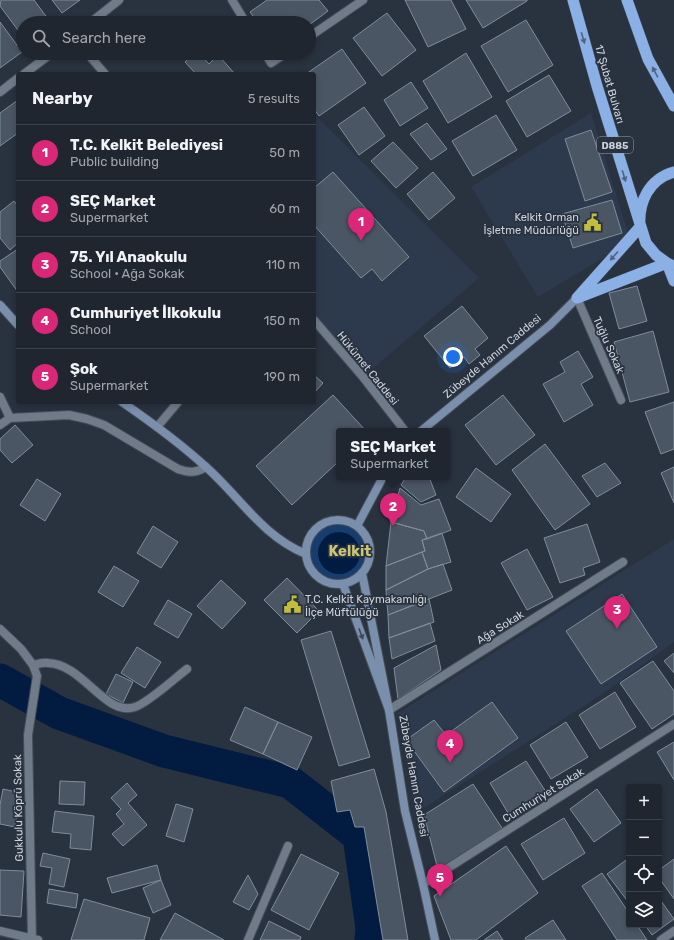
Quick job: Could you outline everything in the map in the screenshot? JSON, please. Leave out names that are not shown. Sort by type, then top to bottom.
[{"type":"highway","name":"17 Şubat Bulvarı","points":[[572,0],[640,227],[646,243],[656,255],[670,264],[674,282]]},
{"type":"highway","points":[[627,0],[648,59],[674,106]]},
{"type":"highway","points":[[640,227],[640,210],[646,194],[655,182],[667,174],[674,172]]},
{"type":"highway","name":"Zübeyde Hanım Caddesi","points":[[577,298],[640,227]]},
{"type":"highway","name":"Zübeyde Hanım Caddesi","points":[[577,298],[670,264]]},
{"type":"main road","name":"Zübeyde Hanım Caddesi","points":[[425,428],[550,325],[577,298]]},
{"type":"main road","points":[[0,305],[16,323]]},
{"type":"main road","points":[[125,404],[157,427],[206,467],[270,534],[292,549],[306,554]]},
{"type":"main road","points":[[357,526],[381,480]]},
{"type":"main road","points":[[337,520],[348,522],[357,526],[364,534],[370,554],[368,564],[362,573],[354,580],[344,584],[333,584],[322,580],[314,574],[308,564],[306,554],[307,544],[311,534],[318,527],[327,522],[337,520]]},
{"type":"main road","name":"Zübeyde Hanım Caddesi","points":[[362,573],[389,710],[405,811],[423,884],[434,940]]},
{"type":"main road","name":"Zübeyde Hanım Caddesi","points":[[344,584],[389,710]]},
{"type":"street","points":[[99,16],[119,0]]},
{"type":"street","points":[[232,0],[242,16]]},
{"type":"street","points":[[316,32],[364,0]]},
{"type":"street","points":[[27,72],[43,60]]},
{"type":"street","points":[[93,60],[103,72]]},
{"type":"street","points":[[0,92],[16,80]]},
{"type":"street","name":"Tuğlu Sokak","points":[[577,298],[621,400]]},
{"type":"street","name":"Hükümet Caddesi","points":[[316,322],[363,377],[403,428]]},
{"type":"street","points":[[0,398],[10,418]]},
{"type":"street","points":[[157,427],[176,404]]},
{"type":"street","points":[[0,425],[10,418],[69,415],[104,424],[185,472],[193,472],[206,467]]},
{"type":"street","name":"Ağa Sokak","points":[[389,710],[526,628],[624,565]]},
{"type":"street","points":[[0,629],[21,649],[33,665],[46,662],[62,665],[78,675],[113,705],[127,709],[141,705],[187,669]]},
{"type":"street","name":"Gukkulu Köprü Sokak","points":[[33,665],[37,676],[28,735],[34,939]]},
{"type":"street","name":"Cumhuriyet Sokak","points":[[423,884],[674,724]]},
{"type":"street","points":[[248,940],[288,846]]},
{"type":"street","points":[[0,931],[34,939]]},
{"type":"street","points":[[661,940],[674,931]]},
{"type":"shaded area","points":[[591,113],[628,233],[623,246],[538,297],[471,187]]},
{"type":"shaded area","points":[[316,116],[479,278],[363,377],[316,322]]},
{"type":"shaded area","points":[[338,520],[356,526],[364,534],[370,552],[364,570],[356,578],[338,584],[320,578],[312,570],[306,552],[312,534],[320,526]]},
{"type":"shaded area","points":[[339,532],[354,538],[360,553],[354,568],[339,574],[324,568],[318,553],[324,538]]},
{"type":"shaded area","points":[[674,539],[674,642],[601,695],[416,813],[398,713]]},
{"type":"building","points":[[1,0],[34,0],[46,16],[16,16],[16,28],[0,6]]},
{"type":"building","points":[[52,0],[80,0],[62,13]]},
{"type":"building","points":[[267,0],[319,0],[328,11],[316,20],[316,16],[253,16],[250,12]]},
{"type":"building","points":[[405,0],[451,0],[466,29],[428,47]]},
{"type":"building","points":[[466,0],[527,0],[527,1],[483,28]]},
{"type":"building","points":[[387,13],[416,50],[382,76],[353,38]]},
{"type":"building","points":[[526,20],[553,65],[508,92],[481,46]]},
{"type":"building","points":[[0,22],[16,44],[16,56],[0,68]]},
{"type":"building","points":[[342,49],[366,83],[319,116],[316,112],[316,72],[309,72]]},
{"type":"building","points":[[466,53],[492,97],[448,123],[423,81]]},
{"type":"building","points":[[187,60],[205,60],[209,64],[213,60],[222,60],[233,72],[194,72],[185,62]]},
{"type":"building","points":[[549,75],[571,111],[527,137],[506,101]]},
{"type":"building","points":[[411,82],[428,108],[400,126],[384,100]]},
{"type":"building","points":[[16,101],[16,134],[0,146],[0,113]]},
{"type":"building","points":[[364,107],[385,136],[359,155],[338,125]]},
{"type":"building","points":[[496,115],[517,150],[473,176],[452,141]]},
{"type":"building","points":[[427,123],[447,149],[431,160],[410,134]]},
{"type":"building","points":[[591,130],[612,192],[585,201],[565,139]]},
{"type":"building","points":[[393,142],[418,168],[396,188],[371,161]]},
{"type":"building","points":[[333,172],[409,257],[382,281],[372,269],[361,278],[316,227],[316,186]]},
{"type":"building","points":[[433,172],[455,198],[429,220],[407,194]]},
{"type":"building","name":"Kelkit Orman İşletme Müdürlüğü","points":[[612,200],[622,233],[573,248],[562,214]]},
{"type":"building","points":[[14,201],[16,204],[16,245],[10,250],[0,238],[0,212]]},
{"type":"building","points":[[16,250],[16,289],[0,267],[0,261]]},
{"type":"building","points":[[637,286],[647,321],[619,329],[609,293]]},
{"type":"building","points":[[462,306],[488,338],[475,349],[480,355],[469,364],[464,357],[450,368],[424,336]]},
{"type":"building","points":[[653,331],[669,392],[630,402],[614,342]]},
{"type":"building","points":[[578,351],[593,377],[581,384],[593,405],[564,422],[543,384],[565,372],[560,362]]},
{"type":"building","points":[[316,377],[323,383],[316,391]]},
{"type":"building","points":[[333,395],[363,428],[336,428],[336,464],[292,505],[256,466]]},
{"type":"building","points":[[503,395],[535,435],[496,465],[465,425]]},
{"type":"building","points":[[674,402],[674,449],[661,454],[645,412]]},
{"type":"building","points":[[15,425],[33,445],[12,463],[0,450],[0,439]]},
{"type":"building","points":[[545,444],[590,504],[555,530],[512,470]]},
{"type":"building","points":[[605,463],[621,483],[597,497],[582,476]]},
{"type":"building","points":[[674,467],[674,503],[661,473]]},
{"type":"building","points":[[476,468],[511,494],[491,522],[456,497]]},
{"type":"building","points":[[37,479],[61,494],[45,521],[20,505]]},
{"type":"building","points":[[404,480],[430,480],[436,495],[421,502],[401,485]]},
{"type":"building","points":[[400,488],[421,505],[439,499],[451,530],[427,539],[424,531],[391,522]]},
{"type":"building","points":[[391,522],[424,531],[427,539],[422,540],[425,551],[386,566]]},
{"type":"building","points":[[587,524],[600,562],[583,568],[585,575],[560,583],[544,538]]},
{"type":"building","points":[[153,526],[178,542],[161,568],[137,553]]},
{"type":"building","points":[[442,533],[451,562],[428,569],[422,552],[425,551],[422,540]]},
{"type":"building","points":[[527,549],[553,597],[527,610],[501,563]]},
{"type":"building","points":[[422,552],[428,569],[386,590],[386,566]]},
{"type":"building","points":[[443,564],[452,590],[388,615],[386,590],[428,569]]},
{"type":"building","points":[[114,566],[139,581],[123,607],[98,592]]},
{"type":"building","name":"T.C. Kelkit Kaymakamlığı İlçe Müftülüğü","points":[[287,578],[319,611],[297,633],[264,600]]},
{"type":"building","points":[[221,580],[246,603],[222,629],[197,606]]},
{"type":"building","points":[[622,594],[657,647],[601,684],[566,631]]},
{"type":"building","points":[[429,599],[434,622],[389,638],[388,615]]},
{"type":"building","points":[[168,600],[192,614],[178,638],[154,624]]},
{"type":"building","points":[[430,623],[435,641],[392,659],[389,638]]},
{"type":"building","points":[[331,631],[370,757],[339,766],[301,640]]},
{"type":"building","points":[[436,645],[441,670],[398,699],[394,668]]},
{"type":"building","points":[[137,647],[161,662],[145,688],[121,673]]},
{"type":"building","points":[[674,653],[674,673],[664,661]]},
{"type":"building","points":[[653,661],[674,691],[674,714],[652,729],[620,683]]},
{"type":"building","points":[[116,674],[133,682],[123,703],[106,694]]},
{"type":"building","points":[[615,692],[636,727],[600,749],[579,715]]},
{"type":"building","points":[[492,702],[518,738],[444,792],[406,740],[434,720],[446,735]]},
{"type":"building","points":[[245,707],[278,722],[263,754],[230,740]]},
{"type":"building","points":[[278,722],[312,737],[297,770],[263,754]]},
{"type":"building","points":[[566,722],[588,757],[551,779],[530,745]]},
{"type":"building","points":[[674,742],[674,780],[657,752]]},
{"type":"building","points":[[526,761],[548,795],[511,818],[490,783]]},
{"type":"building","points":[[374,769],[386,812],[408,940],[383,940],[364,827],[355,827],[350,810],[337,812],[331,781]]},
{"type":"building","points":[[60,781],[85,782],[84,805],[59,804]]},
{"type":"building","points":[[127,783],[137,795],[128,803],[147,825],[123,846],[112,834],[124,824],[116,814],[121,809],[111,798]]},
{"type":"building","points":[[473,784],[502,828],[438,870],[424,815]]},
{"type":"building","points":[[3,789],[21,793],[15,827],[0,824],[0,805]]},
{"type":"building","points":[[597,789],[621,823],[594,842],[570,809]]},
{"type":"building","points":[[176,804],[193,809],[184,842],[166,836]]},
{"type":"building","points":[[55,811],[94,816],[91,850],[70,848],[71,834],[52,832]]},
{"type":"building","points":[[564,818],[585,853],[543,880],[521,844]]},
{"type":"building","points":[[506,846],[538,893],[476,940],[451,940],[434,896]]},
{"type":"building","points":[[43,853],[70,859],[64,887],[49,884],[52,868],[40,866]]},
{"type":"building","points":[[301,854],[339,873],[309,930],[271,910]]},
{"type":"building","points":[[674,859],[674,899],[662,882],[662,868]]},
{"type":"building","points":[[626,860],[626,899],[607,874]]},
{"type":"building","points":[[157,865],[161,880],[112,893],[107,878]]},
{"type":"building","points":[[0,870],[24,871],[21,917],[0,915]]},
{"type":"building","points":[[602,873],[626,909],[626,928],[639,928],[647,940],[617,940],[582,886]]},
{"type":"building","points":[[248,875],[258,894],[249,910],[233,902]]},
{"type":"building","points":[[161,880],[171,905],[153,913],[143,888]]},
{"type":"building","points":[[49,889],[78,894],[76,908],[47,903]]},
{"type":"building","points":[[84,899],[150,918],[144,940],[71,940]]},
{"type":"building","points":[[662,902],[674,919],[662,928]]},
{"type":"building","points":[[175,913],[224,940],[160,940]]},
{"type":"building","points":[[553,920],[566,940],[526,940],[525,938]]},
{"type":"building","points":[[269,921],[301,937],[300,940],[260,940]]},
{"type":"building","points":[[647,928],[662,928],[652,935]]},
{"type":"building","points":[[497,931],[503,940],[484,940]]},
{"type":"waterway","points":[[0,680],[59,713],[164,751],[290,782],[359,836],[372,928],[371,940]]},
{"type":"place","name":"Kelkit Orman İşletme Müdürlüğü","points":[[592,223]]},
{"type":"place","name":"T.C. Kelkit Belediyesi","points":[[361,241]]},
{"type":"place","name":"SEÇ Market","points":[[393,526]]},
{"type":"place","name":"T.C. Kelkit Kaymakamlığı İlçe Müftülüğü","points":[[292,605]]},
{"type":"place","name":"75. Yıl Anaokulu","points":[[617,629]]},
{"type":"place","name":"Cumhuriyet İlkokulu","points":[[450,763]]},
{"type":"place","name":"Şok","points":[[440,897]]},
{"type":"district","name":"Kelkit","points":[[350,551]]}]
